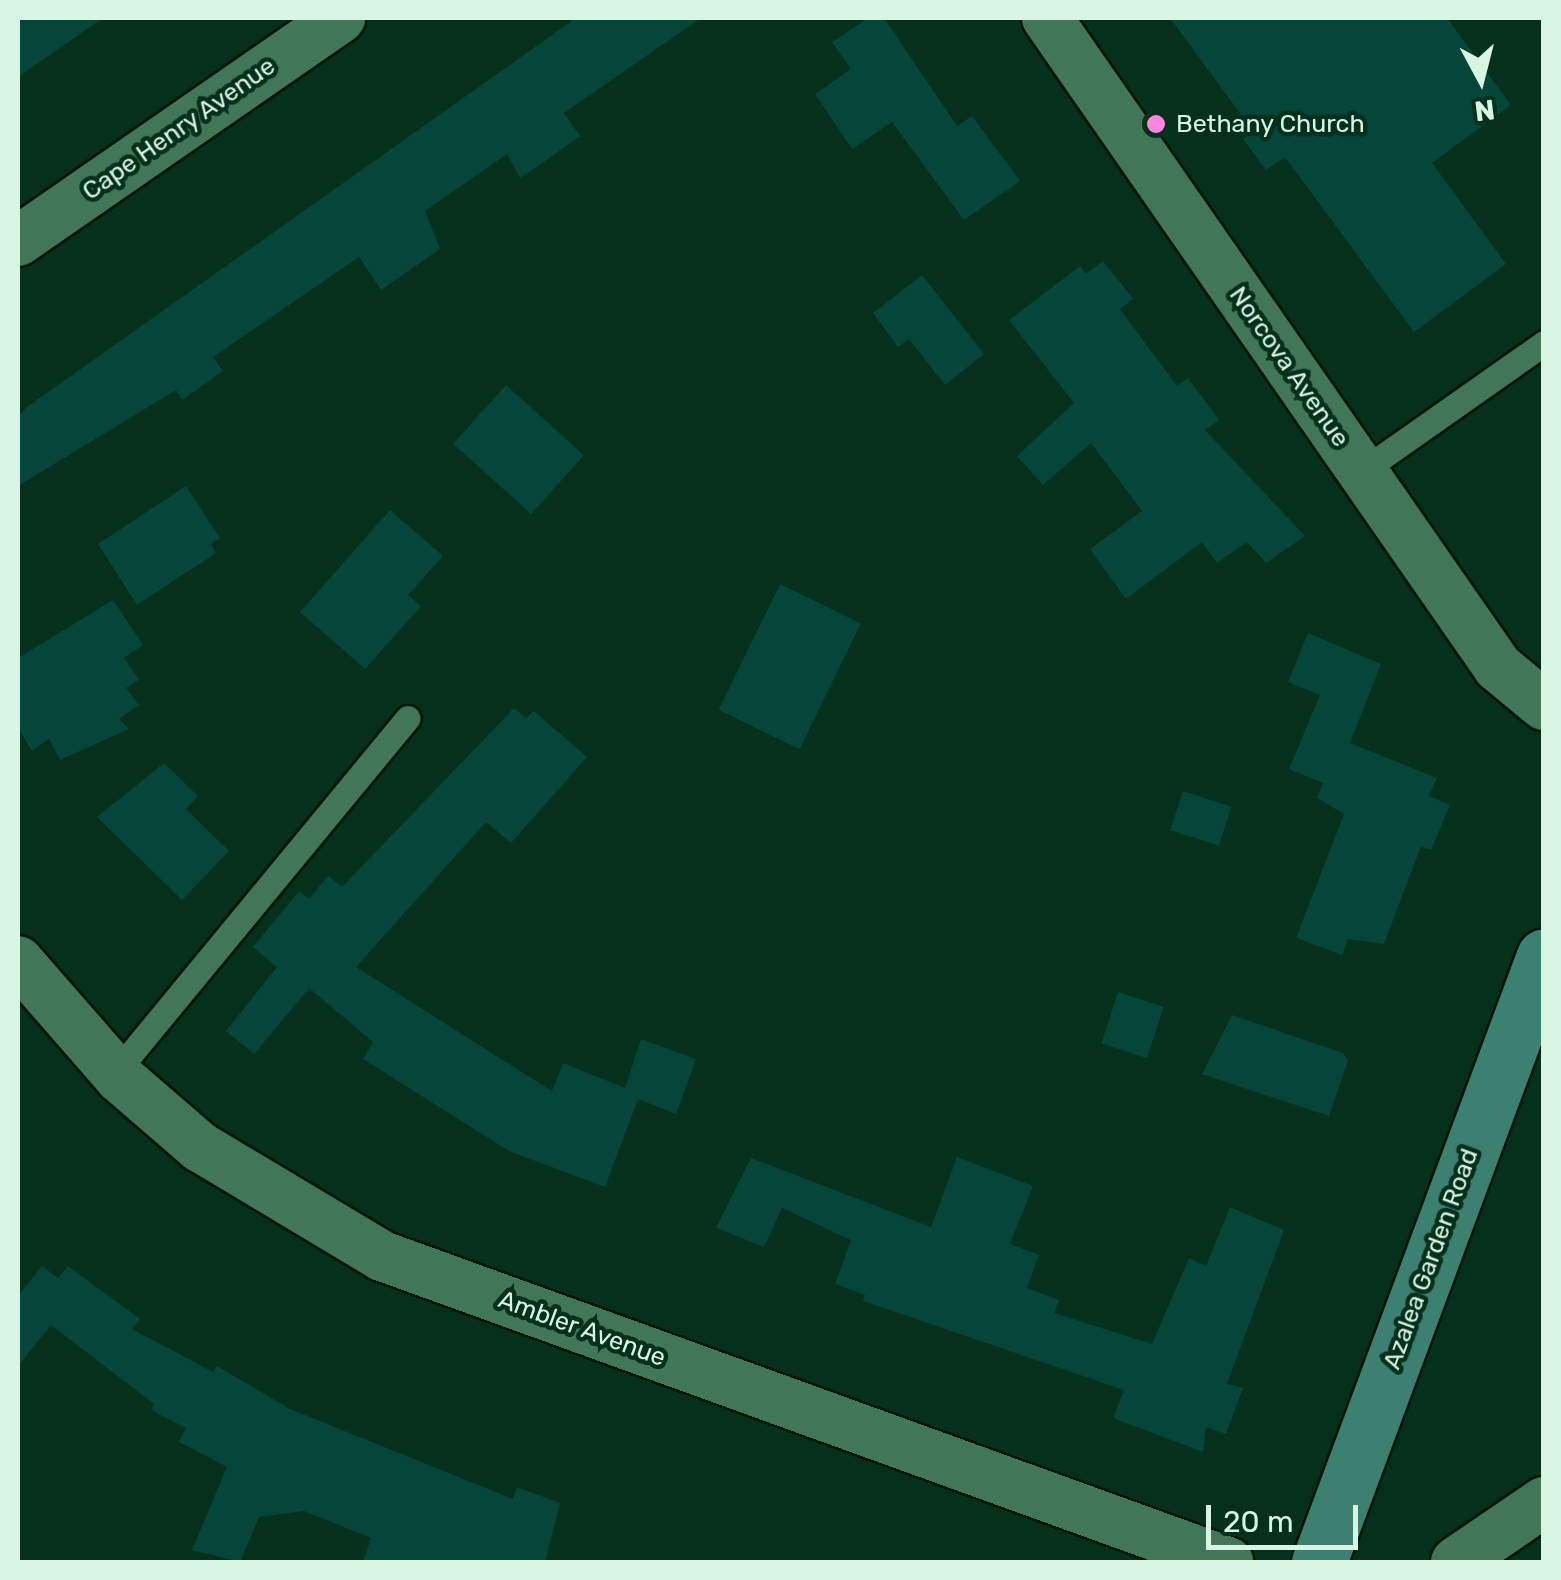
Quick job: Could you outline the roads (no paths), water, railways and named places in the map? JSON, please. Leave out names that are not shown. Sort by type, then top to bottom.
[{"type":"main road","name":"Azalea Garden Road","points":[[1319,1562],[1544,956]]},
{"type":"street","name":"Cape Henry Avenue","points":[[18,241],[340,18]]},
{"type":"street","name":"Norcova Avenue","points":[[1047,18],[1498,668],[1544,705]]},
{"type":"street","name":"Ambler Avenue","points":[[18,960],[115,1073],[200,1147],[382,1256],[1228,1562]]},
{"type":"street","points":[[1456,1562],[1544,1502]]},
{"type":"lane","points":[[1362,471],[1544,342]]},
{"type":"lane","points":[[115,1073],[408,718]]},
{"type":"place","name":"Bethany Church","points":[[1156,124]]}]
